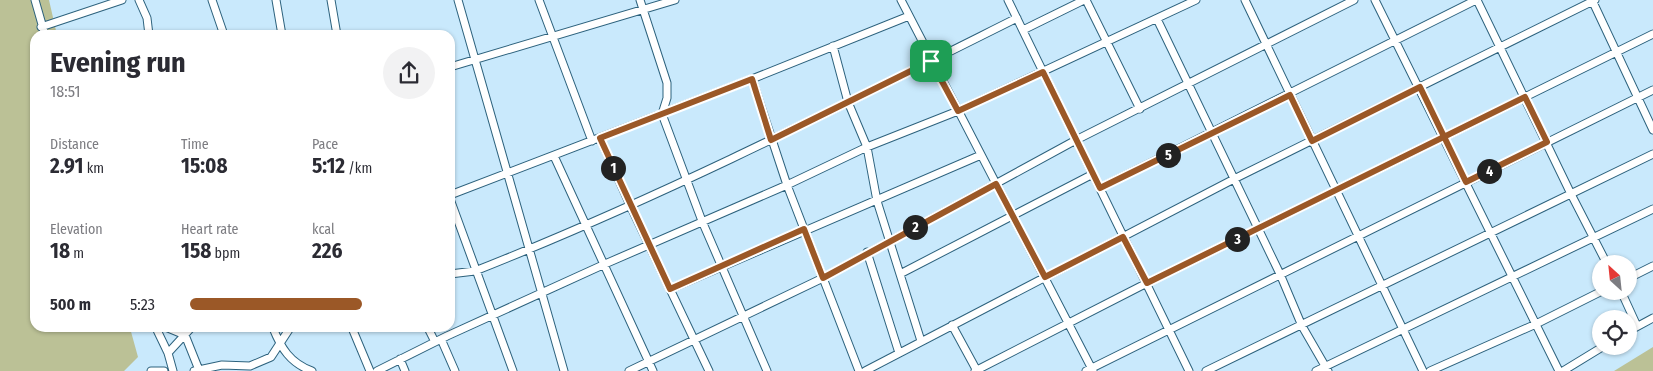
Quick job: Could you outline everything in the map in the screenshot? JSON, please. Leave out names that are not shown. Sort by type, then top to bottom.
[{"type":"street","points":[[35,0],[42,30]]},
{"type":"street","points":[[41,27],[122,0]]},
{"type":"street","points":[[139,0],[147,18],[148,30]]},
{"type":"street","points":[[212,0],[222,30]]},
{"type":"street","points":[[276,0],[281,30]]},
{"type":"street","points":[[331,0],[336,30]]},
{"type":"street","points":[[458,0],[564,371]]},
{"type":"street","points":[[539,0],[592,141]]},
{"type":"street","points":[[640,0],[667,82],[667,98],[662,114],[702,221],[767,371]]},
{"type":"street","points":[[455,66],[675,0]]},
{"type":"street","points":[[900,0],[1014,215],[1069,323],[1090,370],[1653,90]]},
{"type":"street","points":[[1008,0],[1147,283],[1188,371]]},
{"type":"street","points":[[1023,30],[1085,0],[1140,109]]},
{"type":"street","points":[[377,371],[438,340],[604,264],[787,185],[868,147],[958,111],[1196,0]]},
{"type":"street","points":[[1245,0],[1358,236],[1380,287],[1403,328],[1422,371]]},
{"type":"street","points":[[629,371],[823,278],[867,252],[1076,140],[1354,0]]},
{"type":"street","points":[[1375,0],[1420,87],[1489,234],[1559,371]]},
{"type":"street","points":[[1100,188],[1290,95],[1477,0],[1571,194],[1603,255]]},
{"type":"street","points":[[865,371],[1234,179],[1593,0],[1653,130]]},
{"type":"street","points":[[455,195],[909,16]]},
{"type":"street","points":[[455,273],[475,270],[528,250],[630,205],[771,140],[1017,18]]},
{"type":"street","points":[[1157,19],[1280,274],[1302,326],[1327,368]]},
{"type":"street","points":[[952,325],[976,371],[1147,283],[1653,34]]},
{"type":"street","points":[[833,46],[848,102],[868,147],[877,201],[921,341]]},
{"type":"street","points":[[752,79],[787,185],[858,371]]},
{"type":"street","points":[[600,138],[648,245],[709,371]]},
{"type":"street","points":[[1206,371],[1653,154]]},
{"type":"street","points":[[670,289],[804,229],[877,201],[981,155]]},
{"type":"street","points":[[554,156],[653,371]]},
{"type":"street","points":[[900,274],[1093,174]]},
{"type":"street","points":[[1316,371],[1327,368],[1403,328],[1513,278],[1653,209]]},
{"type":"street","points":[[455,212],[513,371]]},
{"type":"street","points":[[867,252],[899,353]]},
{"type":"street","points":[[1638,274],[1653,266]]},
{"type":"street","points":[[1430,371],[1536,324],[1592,296]]},
{"type":"street","points":[[1637,326],[1653,318]]},
{"type":"street","points":[[158,332],[173,371]]},
{"type":"street","points":[[178,332],[185,335]]},
{"type":"street","points":[[168,354],[188,332]]},
{"type":"street","points":[[274,332],[279,344],[297,366],[312,371]]},
{"type":"street","points":[[185,335],[196,370],[222,364],[250,366],[271,357],[287,332]]},
{"type":"street","points":[[354,332],[370,371]]},
{"type":"street","points":[[431,332],[438,340],[455,371]]},
{"type":"street","points":[[1563,371],[1592,353]]},
{"type":"street","points":[[400,359],[405,371]]},
{"type":"street","points":[[151,371],[164,371]]},
{"type":"green space","points":[[0,0],[49,0],[56,30],[30,30],[30,332],[131,332],[138,357],[124,371],[0,371]]},
{"type":"green space","points":[[1653,347],[1653,371],[1614,371]]},
{"type":"route","points":[[931,61],[771,140],[752,79],[600,138],[670,289],[804,229],[823,278],[867,252],[996,184],[1045,277],[1123,237],[1147,283],[1297,210],[1336,190],[1390,164],[1444,137],[1525,97],[1547,142],[1466,182],[1444,137],[1420,87],[1312,141],[1290,95],[1100,188],[1043,72],[958,111],[931,61]]}]
